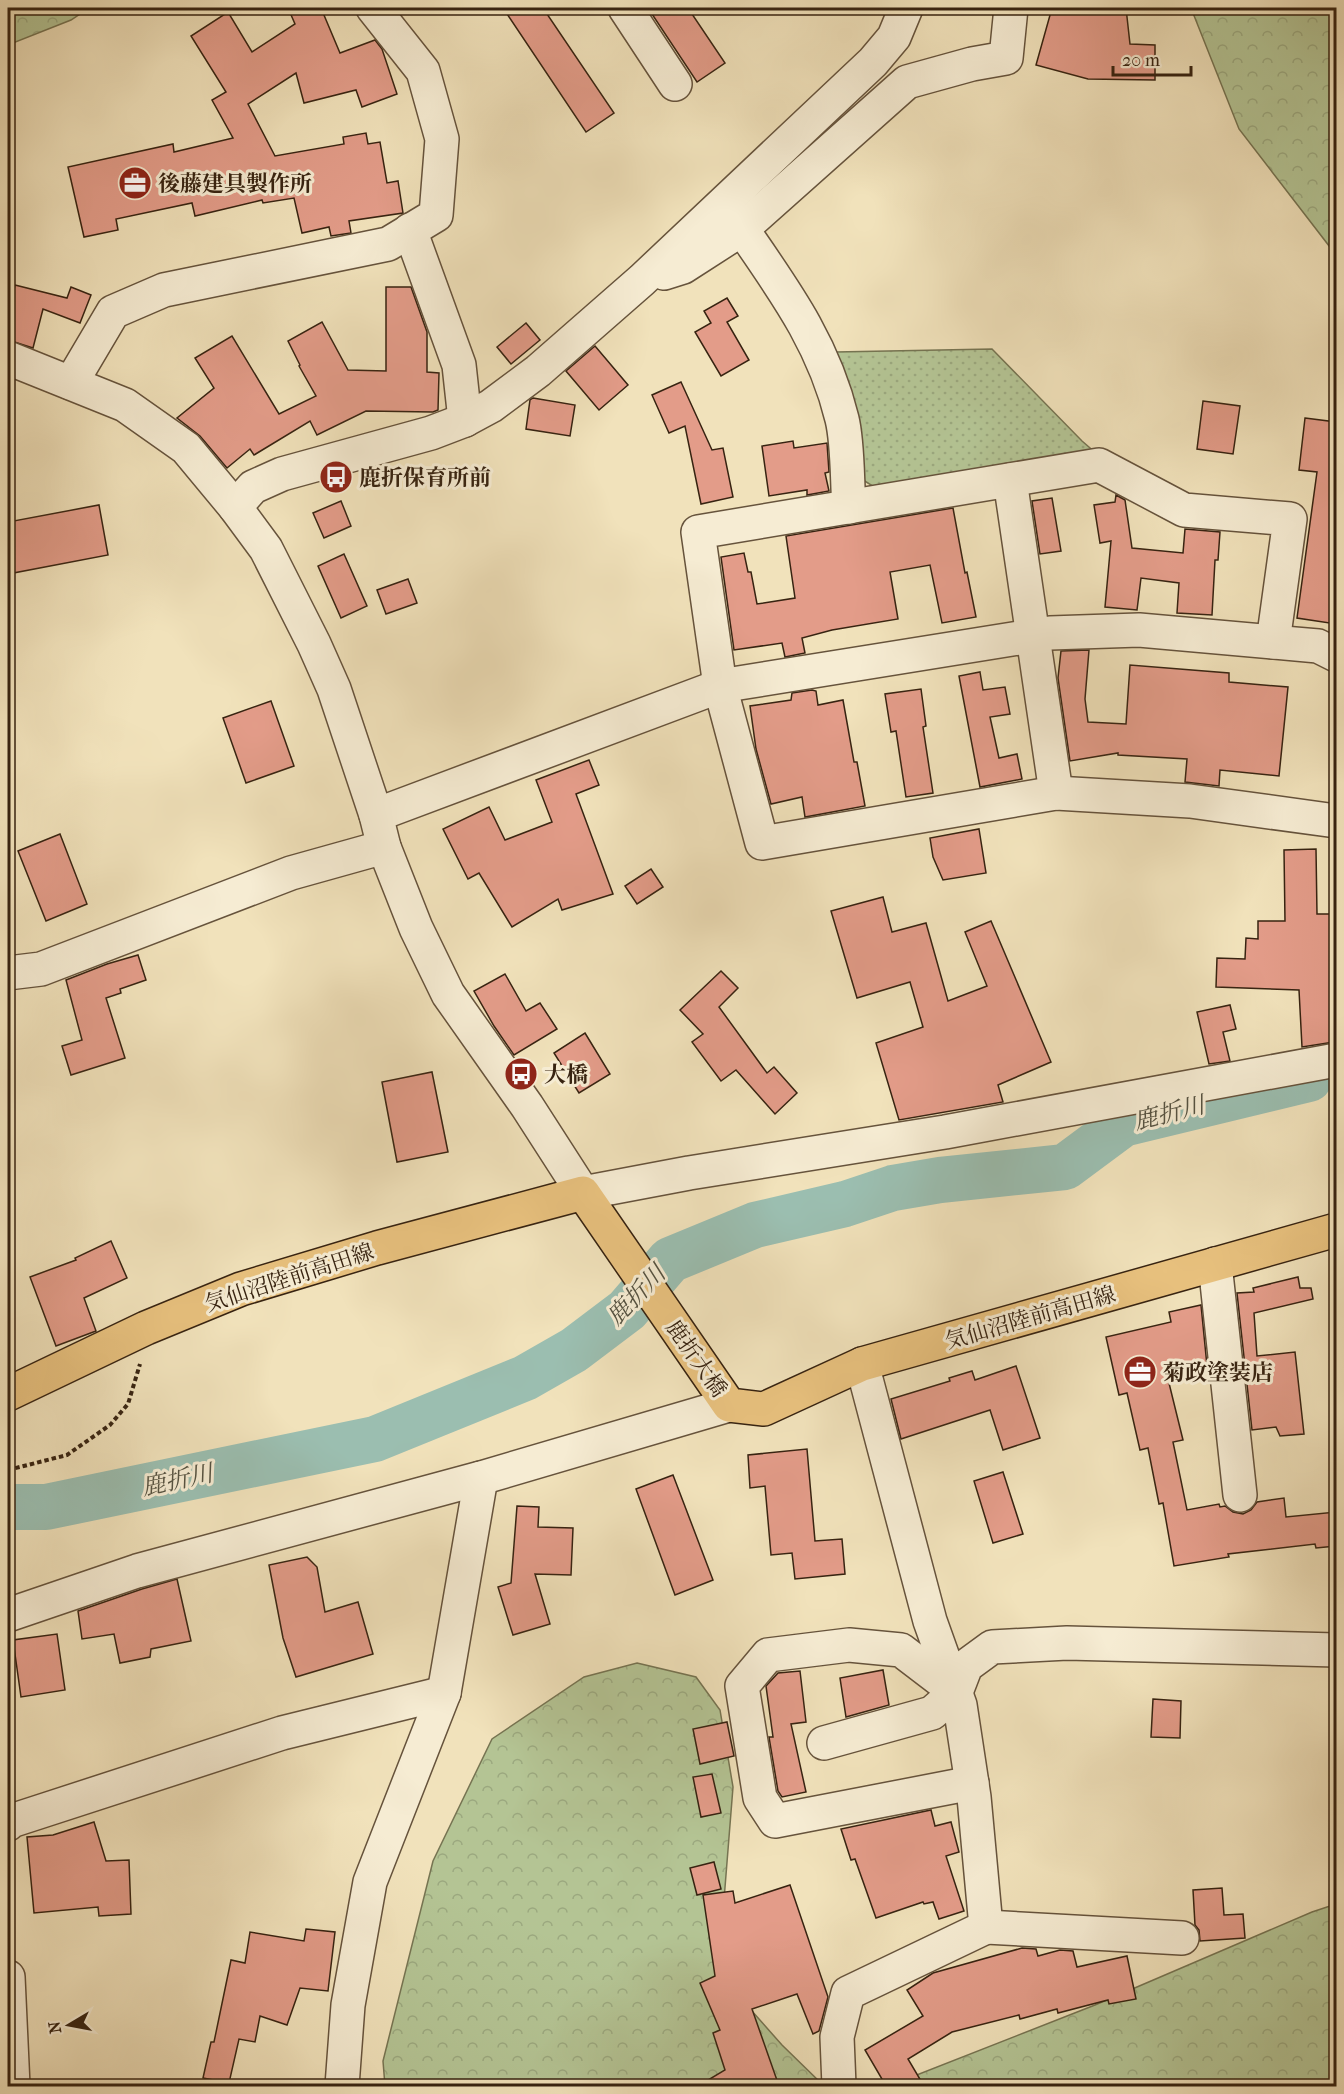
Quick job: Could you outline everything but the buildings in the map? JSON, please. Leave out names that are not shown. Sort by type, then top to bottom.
[{"type":"main road","name":"気仙沼陸前高田線","points":[[8,1394],[146,1328],[241,1289],[377,1248],[583,1193]]},
{"type":"main road","name":"鹿折大橋","points":[[583,1193],[729,1405]]},
{"type":"main road","name":"気仙沼陸前高田線","points":[[729,1405],[764,1409],[862,1364],[1336,1230]]},
{"type":"street","points":[[71,383],[113,312],[164,290],[388,244],[436,215],[442,139],[423,70],[373,8]]},
{"type":"street","points":[[625,8],[675,84]]},
{"type":"street","points":[[235,507],[253,487],[282,474],[431,433],[465,420],[491,406],[538,371],[642,280],[873,62],[894,37],[906,8]]},
{"type":"street","points":[[642,280],[683,267],[742,229],[907,82],[972,64],[1005,58],[1011,8]]},
{"type":"street","points":[[742,229],[798,311],[827,371],[842,421],[849,507]]},
{"type":"street","points":[[410,230],[459,365],[465,420]]},
{"type":"street","points":[[8,357],[125,405],[186,448],[266,549],[334,688],[376,815],[384,847],[416,927],[448,994],[527,1106],[583,1193],[689,1173],[945,1132],[1336,1060]]},
{"type":"street","points":[[1273,642],[1290,519],[1184,510],[1099,465],[698,532],[720,686],[762,843],[1056,793],[1190,801],[1336,821]]},
{"type":"street","points":[[1010,480],[1056,793]]},
{"type":"street","points":[[376,815],[720,686],[1050,633],[1139,630],[1318,646],[1336,655]]},
{"type":"street","points":[[8,974],[41,969],[291,873],[384,847]]},
{"type":"street","points":[[1215,1264],[1240,1495]]},
{"type":"street","points":[[862,1364],[930,1622],[960,1705],[972,1783],[986,1927]]},
{"type":"street","points":[[8,1615],[137,1572],[481,1478],[729,1405]]},
{"type":"street","points":[[342,2086],[348,2005],[370,1882],[444,1693],[481,1478]]},
{"type":"street","points":[[824,1743],[932,1713],[956,1692],[966,1666],[992,1647],[1067,1643],[1336,1650]]},
{"type":"street","points":[[956,1692],[901,1650],[849,1645],[768,1655],[742,1686],[760,1798],[776,1821],[972,1783]]},
{"type":"street","points":[[8,1824],[8,1822],[282,1733],[444,1693]]},
{"type":"street","points":[[839,2086],[837,2037],[848,1994],[986,1927],[1182,1938]]},
{"type":"street","points":[[8,1977],[13,2086]]},
{"type":"path","points":[[8,1470],[67,1455],[110,1425],[128,1404],[146,1328]]},
{"type":"green space","points":[[8,8],[89,8],[71,20],[8,45]]},
{"type":"green space","points":[[1191,8],[1336,8],[1336,252],[1239,129]]},
{"type":"green space","points":[[992,349],[1097,454],[879,490],[863,480],[836,352]]},
{"type":"green space","points":[[637,1663],[696,1677],[720,1710],[733,1787],[724,1900],[735,1992],[782,2045],[824,2086],[385,2086],[383,2061],[433,1861],[492,1739],[584,1677]]},
{"type":"green space","points":[[1336,1904],[1336,2086],[845,2086],[904,2080],[1095,2005],[1312,1912]]},
{"type":"waterway","name":"鹿折川","points":[[8,1507],[46,1507],[375,1439],[525,1378],[574,1350],[627,1310],[670,1260],[755,1225],[845,1204],[893,1188],[940,1180],[1065,1167],[1123,1124],[1309,1079]]},
{"type":"place","name":"後藤建具製作所","points":[[135,183]]},
{"type":"place","name":"鹿折保育所前","points":[[336,477]]},
{"type":"place","name":"大橋","points":[[521,1074]]},
{"type":"place","name":"菊政塗装店","points":[[1140,1372]]}]
